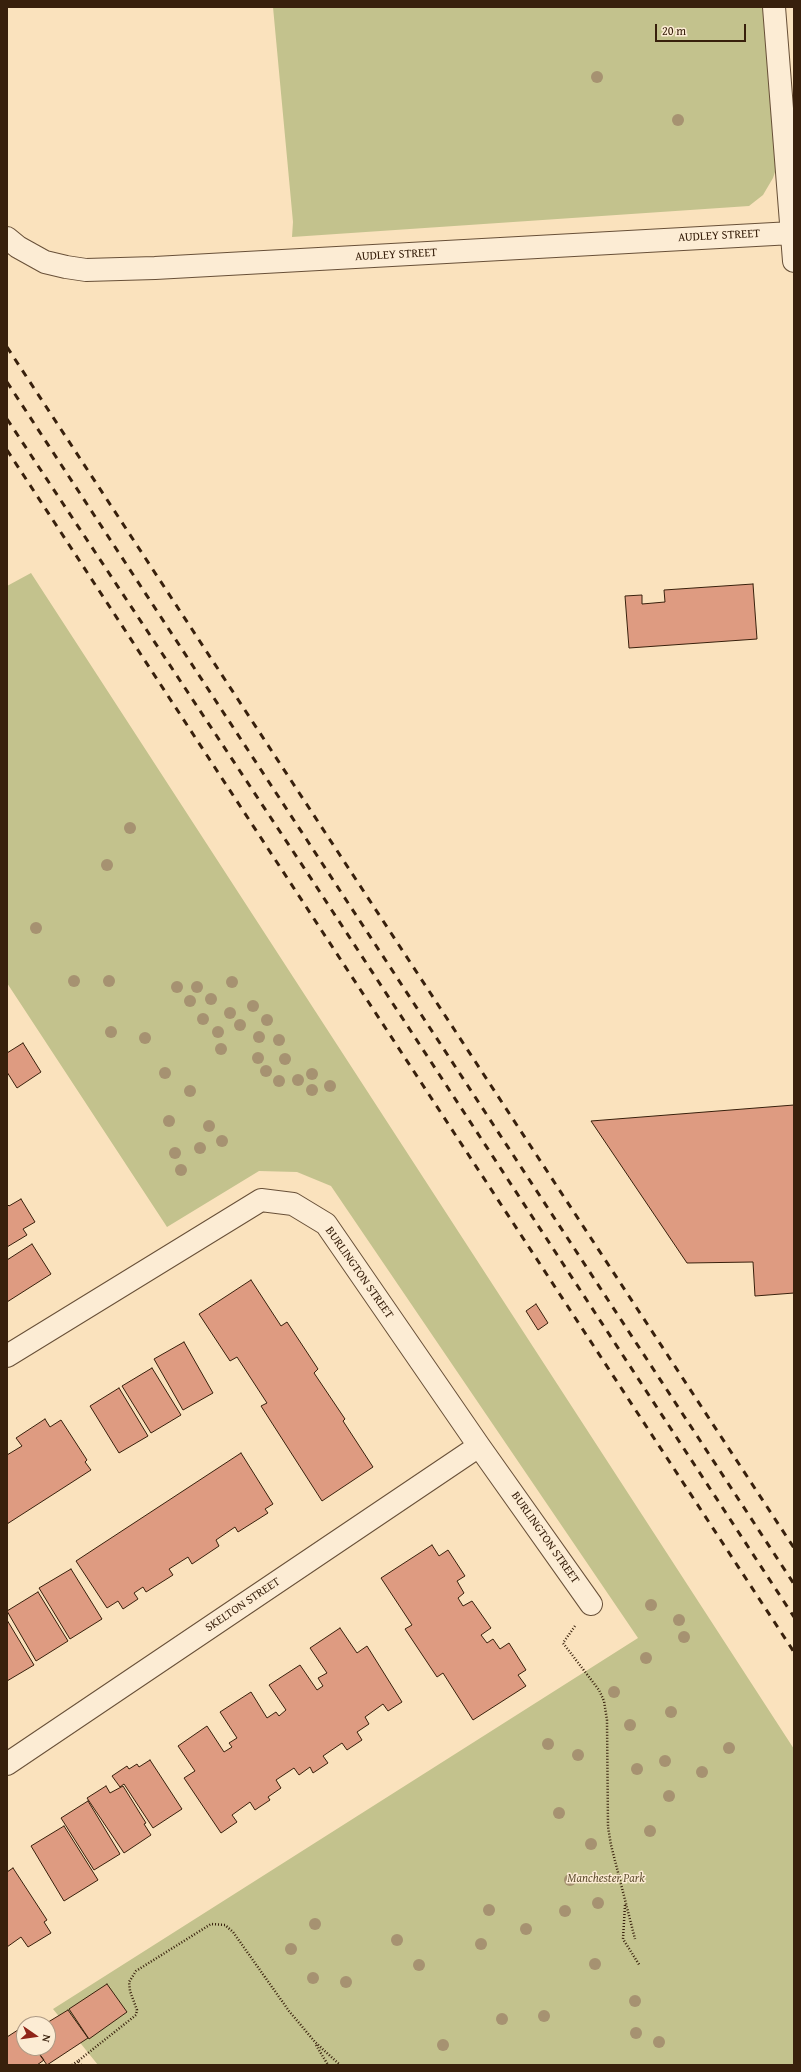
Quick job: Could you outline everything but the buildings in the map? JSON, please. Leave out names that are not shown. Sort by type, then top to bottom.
[{"type":"street","points":[[774,7],[794,261]]},
{"type":"street","name":"AUDLEY STREET","points":[[7,238],[45,262],[86,270],[155,268],[792,233]]},
{"type":"street","name":"BURLINGTON STREET","points":[[7,1356],[261,1200],[293,1204],[326,1224],[479,1446],[591,1604]]},
{"type":"street","name":"SKELTON STREET","points":[[7,1764],[479,1446]]},
{"type":"path","points":[[591,1604],[563,1643],[599,1690],[604,1701],[607,1720],[608,1826],[635,1939]]},
{"type":"path","points":[[625,1901],[623,1939],[640,1966]]},
{"type":"path","points":[[72,2065],[136,2015],[137,2010],[130,1991],[129,1982],[136,1970],[211,1924],[225,1926],[233,1932],[278,1997],[315,2042],[340,2065]]},
{"type":"path","points":[[315,2042],[328,2065]]},
{"type":"path","points":[[78,2061],[80,2065]]},
{"type":"green space","points":[[273,7],[766,7],[777,166],[773,178],[763,195],[749,206],[292,237],[293,222]]},
{"type":"green space","name":"Manchester Park","points":[[31,573],[794,1749],[794,2065],[98,2065],[53,2009],[638,1638],[331,1186],[297,1172],[259,1171],[167,1227],[7,983],[7,586]]},
{"type":"railway","points":[[7,347],[794,1548]]},
{"type":"railway","points":[[7,382],[794,1584]]},
{"type":"railway","points":[[7,419],[314,883],[794,1617]]},
{"type":"railway","points":[[7,450],[794,1652]]}]
